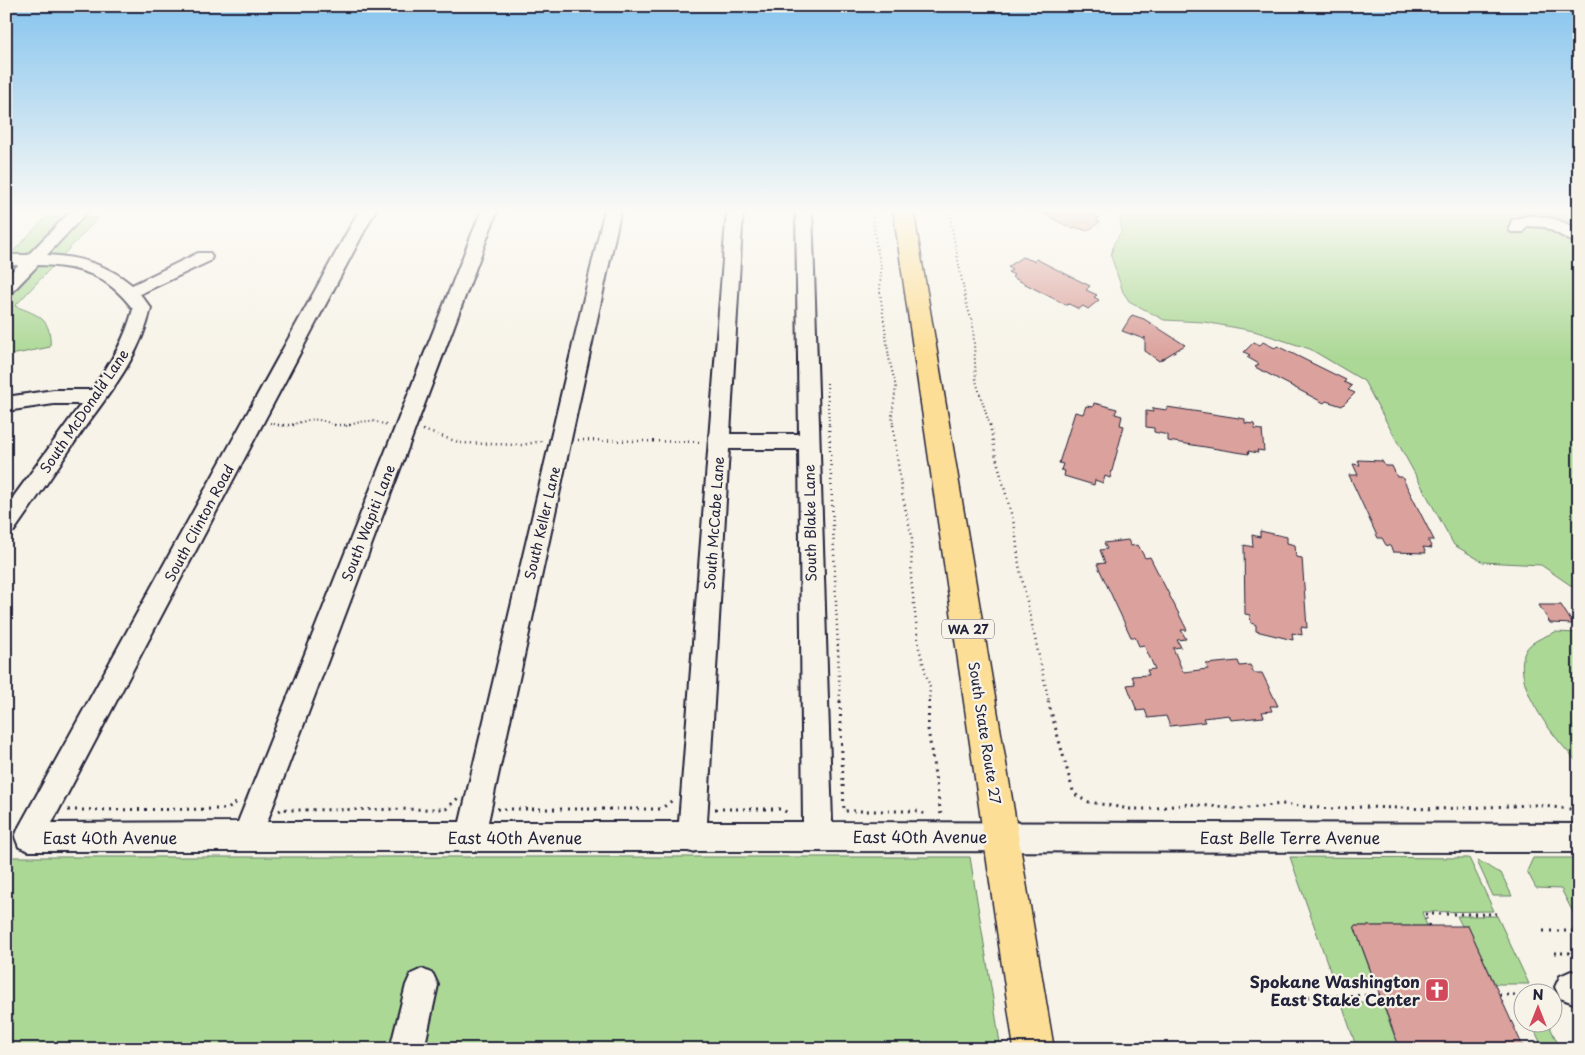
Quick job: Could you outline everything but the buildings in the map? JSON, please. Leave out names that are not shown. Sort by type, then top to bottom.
[{"type":"main road","name":"South State Route 27","points":[[911,258],[1034,1049]]},
{"type":"street","points":[[6,260],[78,262],[106,273],[131,292],[201,258]]},
{"type":"street","name":"South Clinton Road","points":[[29,837],[341,258]]},
{"type":"street","name":"South Wapiti Lane","points":[[247,837],[471,258]]},
{"type":"street","name":"South Keller Lane","points":[[471,836],[549,443],[600,258]]},
{"type":"street","name":"South McCabe Lane","points":[[692,838],[732,258]]},
{"type":"street","name":"South Blake Lane","points":[[805,258],[818,836]]},
{"type":"street","points":[[6,288],[34,260]]},
{"type":"street","name":"South McDonald Lane","points":[[6,525],[97,397],[126,351],[139,326],[142,308],[131,292]]},
{"type":"street","points":[[6,404],[54,397],[97,397]]},
{"type":"street","points":[[720,442],[808,441]]},
{"type":"street","name":"East 40th Avenue","points":[[29,837],[471,836],[692,838],[1001,836]]},
{"type":"street","name":"East Belle Terre Avenue","points":[[1001,836],[1579,838]]},
{"type":"street","points":[[407,1049],[422,985]]},
{"type":"path","points":[[880,258],[882,266],[880,292],[889,358],[896,387],[892,415],[902,494],[912,538],[911,578],[919,648],[930,688],[928,729],[942,820],[947,836]]},
{"type":"path","points":[[958,258],[966,302],[973,324],[976,381],[989,419],[996,457],[1015,528],[1019,565],[1046,693],[1073,791],[1078,797],[1089,802],[1130,809],[1150,809],[1189,804],[1240,809],[1282,804],[1330,809],[1362,807],[1436,809],[1535,805],[1579,810]]},
{"type":"path","points":[[826,377],[844,811],[919,811],[927,815]]},
{"type":"path","points":[[549,443],[720,442]]},
{"type":"path","points":[[274,815],[284,808],[288,810],[446,809],[458,798],[460,788]]},
{"type":"path","points":[[490,814],[498,809],[661,809],[675,798]]},
{"type":"path","points":[[63,810],[228,809],[239,801]]},
{"type":"path","points":[[712,812],[716,808],[781,809],[790,814]]},
{"type":"path","points":[[1429,926],[1424,914],[1498,914]]},
{"type":"path","points":[[1543,931],[1579,931]]},
{"type":"path","points":[[1554,953],[1579,953]]},
{"type":"path","points":[[1301,997],[1379,995]]},
{"type":"path","points":[[1499,995],[1512,995]]},
{"type":"green space","points":[[60,258],[15,306],[42,319],[49,330],[50,347],[6,356],[6,259]]},
{"type":"green space","points":[[1112,258],[1579,258],[1579,591],[1541,565],[1483,562],[1454,545],[1364,381],[1310,349],[1254,331],[1204,322],[1164,320],[1129,301],[1123,292]]},
{"type":"green space","points":[[1555,632],[1579,633],[1579,764],[1539,714],[1525,683],[1522,668],[1524,654],[1529,646]]},
{"type":"green space","points":[[6,857],[970,857],[1001,1049],[6,1049]]},
{"type":"green space","points":[[1290,857],[1469,858],[1494,911],[1422,912],[1427,926],[1354,926],[1375,984],[1335,985]]},
{"type":"green space","points":[[1533,858],[1579,858],[1579,924],[1561,889],[1536,888],[1527,871]]},
{"type":"green space","points":[[1477,861],[1501,873],[1512,896],[1493,896]]},
{"type":"green space","points":[[1457,916],[1497,916],[1528,982],[1495,984],[1468,926],[1462,926]]},
{"type":"green space","points":[[1341,1002],[1382,1002],[1399,1049],[1357,1049]]},
{"type":"green space","points":[[1535,1032],[1552,1032],[1560,1048],[1543,1048]]},
{"type":"place","name":"Spokane Washington East Stake Center","points":[[1437,990]]}]
